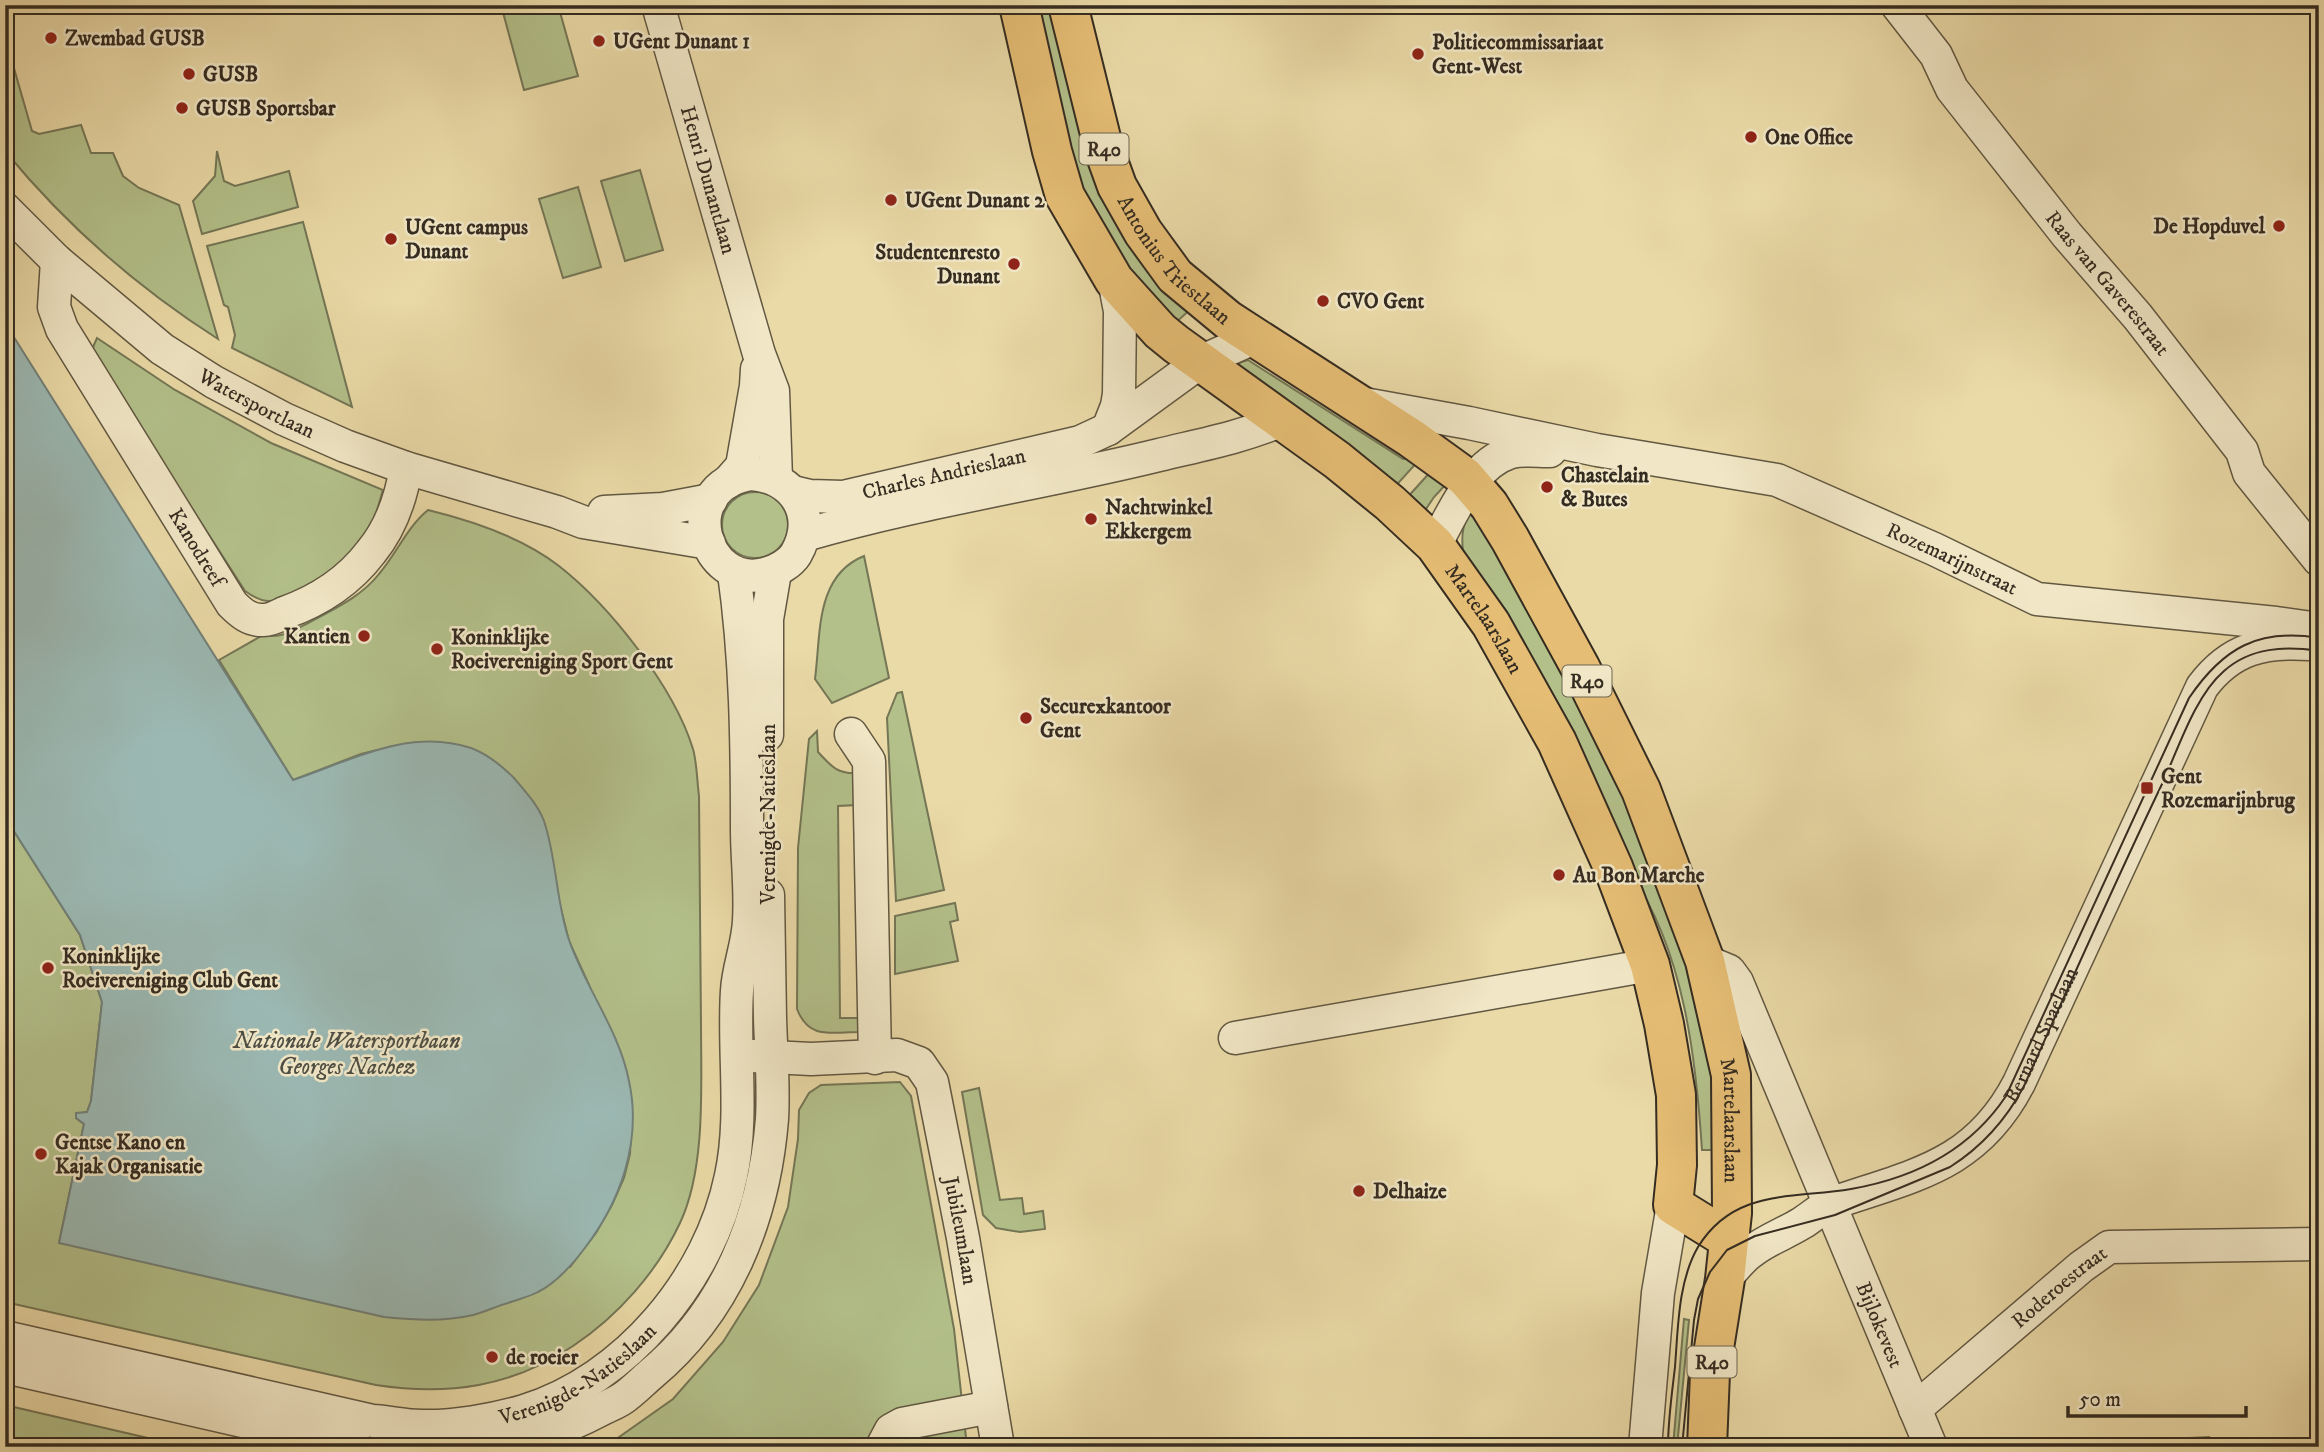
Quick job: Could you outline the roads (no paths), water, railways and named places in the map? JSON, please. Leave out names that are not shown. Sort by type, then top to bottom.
[{"type":"main road","name":"R40","points":[[1019,5],[1052,151],[1065,196],[1114,280],[1160,331],[1200,362]]},
{"type":"main road","name":"Antonius Triestlaan","points":[[1068,5],[1104,150],[1117,186],[1143,232],[1175,276],[1254,338],[1360,404]]},
{"type":"main road","name":"Martelaarslaan","points":[[1200,362],[1337,460],[1390,503],[1435,545],[1491,625],[1557,741],[1613,867],[1650,965],[1664,1024],[1676,1096],[1677,1165],[1673,1205]]},
{"type":"main road","name":"Martelaarslaan","points":[[1360,404],[1470,482],[1489,505],[1580,667],[1635,778],[1705,961],[1731,1075],[1731,1213],[1740,1245],[1725,1279],[1710,1373],[1707,1447]]},
{"type":"main road","points":[[1673,1205],[1740,1245]]},
{"type":"street","name":"Henri Dunantlaan","points":[[658,5],[759,354],[773,391],[785,486]]},
{"type":"street","name":"Raas van Gaverestraat","points":[[1897,5],[1936,55],[1952,89],[2067,235],[2170,358],[2242,451],[2249,473],[2319,560]]},
{"type":"street","name":"Watersportlaan","points":[[5,209],[57,261],[162,349],[214,382],[284,419],[345,446],[406,468],[583,522],[709,543]]},
{"type":"street","name":"Kanodreef","points":[[57,261],[54,307],[62,329],[232,604],[248,617],[266,620],[300,607],[328,593],[352,574],[372,551],[388,525],[401,491],[406,468]]},
{"type":"street","points":[[1101,470],[1101,433],[1117,406],[1120,311],[1114,280]]},
{"type":"street","name":"Charles Andrieslaan","points":[[719,491],[739,476],[751,474],[810,496],[843,497],[1080,442],[1101,433],[1200,362],[1254,338]]},
{"type":"street","name":"Henri Dunantlaan","points":[[719,491],[742,466],[759,354]]},
{"type":"street","name":"Rozemarijnstraat","points":[[1360,404],[1469,423],[1597,450],[1777,480],[2037,599],[2319,629]]},
{"type":"street","name":"Charles Andrieslaan","points":[[804,535],[848,522],[1101,470],[1248,434],[1282,420]]},
{"type":"street","name":"Rozemarijnstraat","points":[[1435,545],[1470,482],[1497,458],[1513,452],[1597,450]]},
{"type":"street","points":[[719,491],[705,511],[704,530],[712,551],[734,573],[760,575],[775,572],[794,557],[804,535],[804,512],[785,486]]},
{"type":"street","name":"Watersportlaan","points":[[557,512],[663,509],[719,491]]},
{"type":"street","name":"Verenigde-Natieslaan","points":[[492,1447],[561,1428],[624,1398],[674,1355],[723,1289],[740,1256],[752,1223],[763,1180],[772,1119],[773,1056],[764,784],[768,710],[767,619],[775,572]]},
{"type":"street","name":"Verenigde-Natieslaan","points":[[5,1337],[373,1421],[422,1426],[515,1413],[550,1401],[592,1380],[622,1355],[670,1307],[695,1271],[722,1213],[732,1174],[736,1131],[737,989],[749,923],[746,700],[734,573]]},
{"type":"street","points":[[2187,615],[2223,664]]},
{"type":"street","name":"Bernard Spaelaan","points":[[1740,1245],[1801,1223],[1831,1204],[1883,1188],[1947,1161],[1977,1140],[2001,1113],[2019,1083],[2194,700],[2223,664],[2250,649],[2271,644],[2319,645]]},
{"type":"street","points":[[851,734],[869,761],[875,1058]]},
{"type":"street","name":"Martelaarslaan","points":[[1705,961],[1729,971],[1737,982],[1831,1204]]},
{"type":"street","points":[[1235,1038],[1650,965]]},
{"type":"street","name":"Jubileumlaan","points":[[773,1056],[811,1059],[897,1055],[919,1063],[932,1082],[968,1263],[998,1447]]},
{"type":"street","points":[[737,1056],[773,1056]]},
{"type":"street","name":"Bijlokevest","points":[[1831,1204],[1931,1447]]},
{"type":"street","name":"Martelaarslaan","points":[[1645,1447],[1658,1293],[1673,1205]]},
{"type":"street","name":"Roderoestraat","points":[[1915,1409],[2081,1267],[2109,1247],[2319,1244]]},
{"type":"street","points":[[5,1367],[357,1447]]},
{"type":"street","points":[[882,1447],[891,1430],[902,1424],[991,1407]]},
{"type":"water","name":"Nationale Watersportbaan Georges Nachez","points":[[5,323],[293,780],[380,749],[425,741],[448,743],[471,748],[494,761],[514,778],[538,809],[552,851],[561,911],[569,940],[624,1062],[629,1081],[633,1126],[625,1170],[608,1211],[574,1261],[557,1279],[538,1292],[482,1312],[451,1319],[384,1317],[59,1243],[84,1124],[76,1118],[76,1113],[87,1112],[91,1101],[102,1002],[80,935],[5,817]]},
{"type":"tram line","points":[[1668,1447],[1678,1321],[1686,1275],[1698,1247],[1713,1228],[1729,1214],[1747,1205],[1787,1196],[1851,1189],[1897,1177],[1939,1159],[1975,1132],[2006,1096],[2189,698],[2215,666],[2244,646],[2260,639],[2278,636],[2319,638]]},
{"type":"tram line","points":[[1682,1447],[1698,1299],[1710,1272],[1727,1250],[1755,1236],[1835,1215],[1950,1167],[1983,1141],[2001,1121],[2024,1086],[2204,694],[2224,671],[2245,657],[2281,649],[2319,651]]},
{"type":"place","name":"Zwembad GUSB","points":[[51,38]]},
{"type":"place","name":"UGent Dunant 1","points":[[599,41]]},
{"type":"place","name":"Politiecommissariaat Gent-West","points":[[1418,54]]},
{"type":"place","name":"GUSB","points":[[189,74]]},
{"type":"place","name":"GUSB Sportsbar","points":[[182,108]]},
{"type":"place","name":"One Office","points":[[1751,137]]},
{"type":"place","name":"UGent Dunant 2","points":[[891,200]]},
{"type":"place","name":"De Hopduvel","points":[[2279,226]]},
{"type":"place","name":"UGent campus Dunant","points":[[391,239]]},
{"type":"place","name":"Studentenresto Dunant","points":[[1014,264]]},
{"type":"place","name":"CVO Gent","points":[[1323,301]]},
{"type":"place","name":"Chastelain & Butes","points":[[1547,487]]},
{"type":"place","name":"Nachtwinkel Ekkergem","points":[[1091,519]]},
{"type":"place","name":"Kantien","points":[[364,636]]},
{"type":"place","name":"Koninklijke Roeivereniging Sport Gent","points":[[437,649]]},
{"type":"place","name":"Securexkantoor Gent","points":[[1026,718]]},
{"type":"place","name":"Gent Rozemarijnbrug","points":[[2147,788]]},
{"type":"place","name":"Au Bon Marche","points":[[1559,875]]},
{"type":"place","name":"Koninklijke Roeivereniging Club Gent","points":[[48,968]]},
{"type":"place","name":"Gentse Kano en Kajak Organisatie","points":[[41,1154]]},
{"type":"place","name":"Delhaize","points":[[1359,1191]]},
{"type":"place","name":"de roeier","points":[[492,1357]]}]
